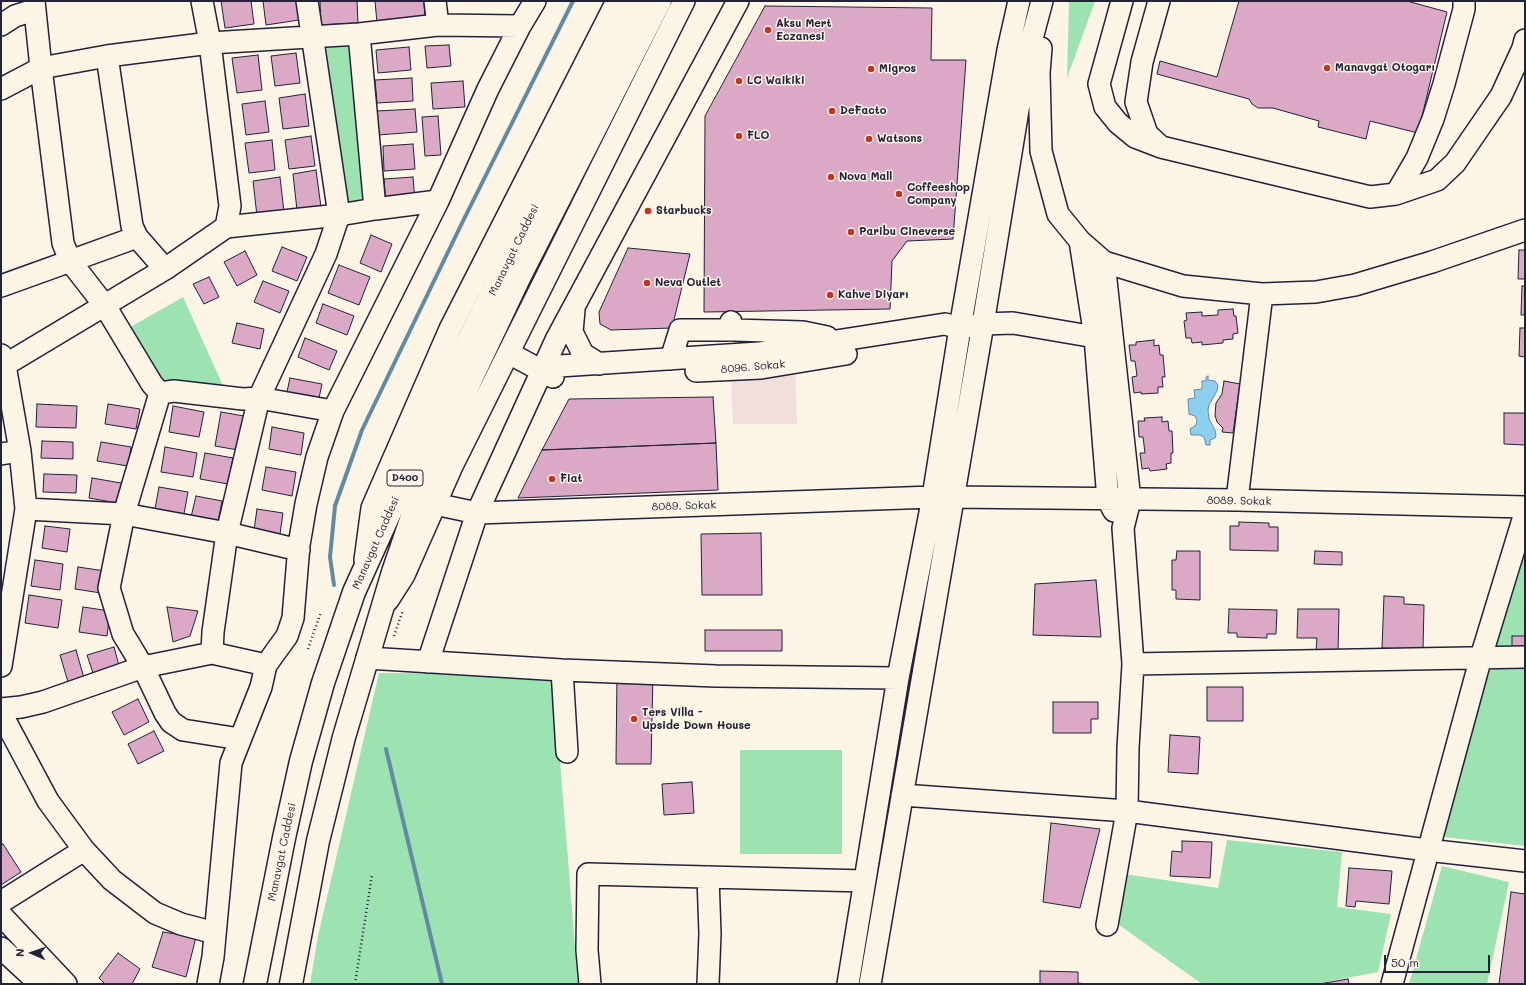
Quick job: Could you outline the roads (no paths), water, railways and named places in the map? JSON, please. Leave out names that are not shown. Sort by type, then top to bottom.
[{"type":"highway","name":"Manavgat Caddesi","points":[[255,984],[301,760],[326,676],[354,592],[464,349],[638,1]]},
{"type":"highway","name":"Manavgat Caddesi","points":[[291,984],[318,841],[344,737],[366,658],[413,514],[472,377],[520,276],[660,1]]},
{"type":"street","points":[[202,1],[210,43],[230,206],[226,227]]},
{"type":"street","points":[[212,653],[213,632],[227,533],[259,398],[326,254],[339,215],[307,1]]},
{"type":"street","points":[[435,1],[438,25]]},
{"type":"street","points":[[208,984],[213,957],[231,763],[261,687],[266,665],[287,636],[293,618],[299,550],[306,504],[317,457],[333,411],[438,201],[488,89],[520,26],[535,1]]},
{"type":"street","points":[[365,566],[372,508],[450,329],[617,1]]},
{"type":"street","points":[[381,612],[404,575],[452,466],[684,1]]},
{"type":"street","points":[[428,662],[477,513],[556,340],[738,1]]},
{"type":"street","points":[[870,984],[902,795],[943,497],[960,328],[1008,50],[1019,1]]},
{"type":"street","points":[[848,984],[898,678],[943,497],[983,324],[1026,61],[1042,1]]},
{"type":"street","points":[[1046,1],[1039,73],[1040,151],[1058,214],[1080,241],[1104,262],[1183,286],[1262,294],[1316,292],[1355,285],[1432,262],[1525,230]]},
{"type":"street","points":[[1122,1],[1099,84],[1105,107],[1118,123],[1135,137],[1161,147],[1370,197],[1396,194],[1437,180],[1455,163],[1501,96],[1523,48],[1525,40]]},
{"type":"street","points":[[1159,1],[1142,62],[1136,102],[1147,134],[1161,147]]},
{"type":"street","points":[[1396,194],[1417,158],[1433,119],[1464,9],[1464,1]]},
{"type":"street","points":[[1,25],[34,5],[64,243],[70,261],[105,306],[152,384],[160,393]]},
{"type":"street","points":[[3,83],[41,68],[107,56],[210,43],[359,34],[438,25],[520,26]]},
{"type":"street","points":[[359,34],[375,209]]},
{"type":"street","points":[[107,56],[132,226],[137,237],[165,269]]},
{"type":"street","points":[[1,666],[8,582],[26,509],[11,452],[3,360],[105,306],[165,269],[226,227],[339,215],[438,201]]},
{"type":"street","points":[[1,286],[137,237]]},
{"type":"street","points":[[1080,241],[1095,336],[1108,500],[1124,528]]},
{"type":"street","points":[[1104,262],[1130,500],[1124,528],[1133,664],[1128,748],[1127,811],[1107,925]]},
{"type":"street","points":[[1237,500],[1262,294]]},
{"type":"street","points":[[574,307],[572,332],[584,354],[599,364]]},
{"type":"street","points":[[671,359],[680,330],[728,330],[731,322],[733,330],[803,332],[841,340]]},
{"type":"street","name":"8096. Sokak","points":[[509,353],[555,378],[761,368],[945,338],[960,328],[983,324],[1013,323],[1095,336]]},
{"type":"street","name":"8096. Sokak","points":[[543,371],[559,366],[759,353],[945,324],[960,328]]},
{"type":"street","points":[[160,393],[174,391],[243,399],[259,398],[333,411]]},
{"type":"street","points":[[160,393],[124,514],[109,588],[123,634],[143,667],[165,713],[171,722],[176,727],[183,730],[240,740]]},
{"type":"street","name":"8089. Sokak","points":[[435,504],[477,513],[943,497],[1108,500],[1237,500],[1525,507]]},
{"type":"street","points":[[26,509],[124,514],[227,533],[299,550]]},
{"type":"street","points":[[1392,984],[1427,850],[1481,657],[1525,513]]},
{"type":"street","points":[[1,709],[21,707],[43,702],[143,667],[212,653],[266,665]]},
{"type":"street","points":[[1133,664],[1525,657]]},
{"type":"street","points":[[366,658],[562,670],[716,676],[898,678]]},
{"type":"street","points":[[562,670],[567,752]]},
{"type":"street","points":[[1,713],[48,801],[84,850],[112,880],[155,913],[181,924],[215,933]]},
{"type":"street","points":[[902,795],[1127,811],[1427,850],[1525,861]]},
{"type":"street","points":[[1,902],[84,850]]},
{"type":"street","points":[[590,984],[587,950],[588,874],[865,881]]},
{"type":"street","points":[[708,877],[710,934],[708,984]]},
{"type":"street","points":[[1,915],[66,984]]},
{"type":"street","points":[[1,948],[40,984]]},
{"type":"water","points":[[1208,376],[1208,380],[1215,381],[1218,385],[1217,391],[1209,405],[1208,410],[1209,419],[1216,435],[1215,438],[1210,440],[1210,445],[1206,445],[1204,437],[1200,435],[1191,435],[1190,429],[1196,425],[1197,420],[1195,416],[1189,414],[1188,399],[1195,398],[1194,390],[1202,389],[1202,381],[1206,381],[1206,377]]},
{"type":"waterway","points":[[334,585],[330,557],[335,506],[362,430],[462,223],[573,1]]},
{"type":"waterway","points":[[386,749],[442,984]]},
{"type":"place","name":"Aksu Mert Eczanesi","points":[[768,30]]},
{"type":"place","name":"Manavgat Otogarı","points":[[1327,68]]},
{"type":"place","name":"Migros","points":[[871,69]]},
{"type":"place","name":"LC Waikiki","points":[[739,81]]},
{"type":"place","name":"DeFacto","points":[[832,111]]},
{"type":"place","name":"FLO","points":[[739,136]]},
{"type":"place","name":"Watsons","points":[[869,139]]},
{"type":"place","name":"Nova Mall","points":[[831,177]]},
{"type":"place","name":"Coffeeshop Company","points":[[899,194]]},
{"type":"place","name":"Starbucks","points":[[648,211]]},
{"type":"place","name":"Paribu Cineverse","points":[[851,232]]},
{"type":"place","name":"Neva Outlet","points":[[647,283]]},
{"type":"place","name":"Kahve Diyarı","points":[[830,295]]},
{"type":"place","name":"Fiat","points":[[552,479]]},
{"type":"place","name":"Ters Villa - Upside Down House","points":[[634,719]]}]
